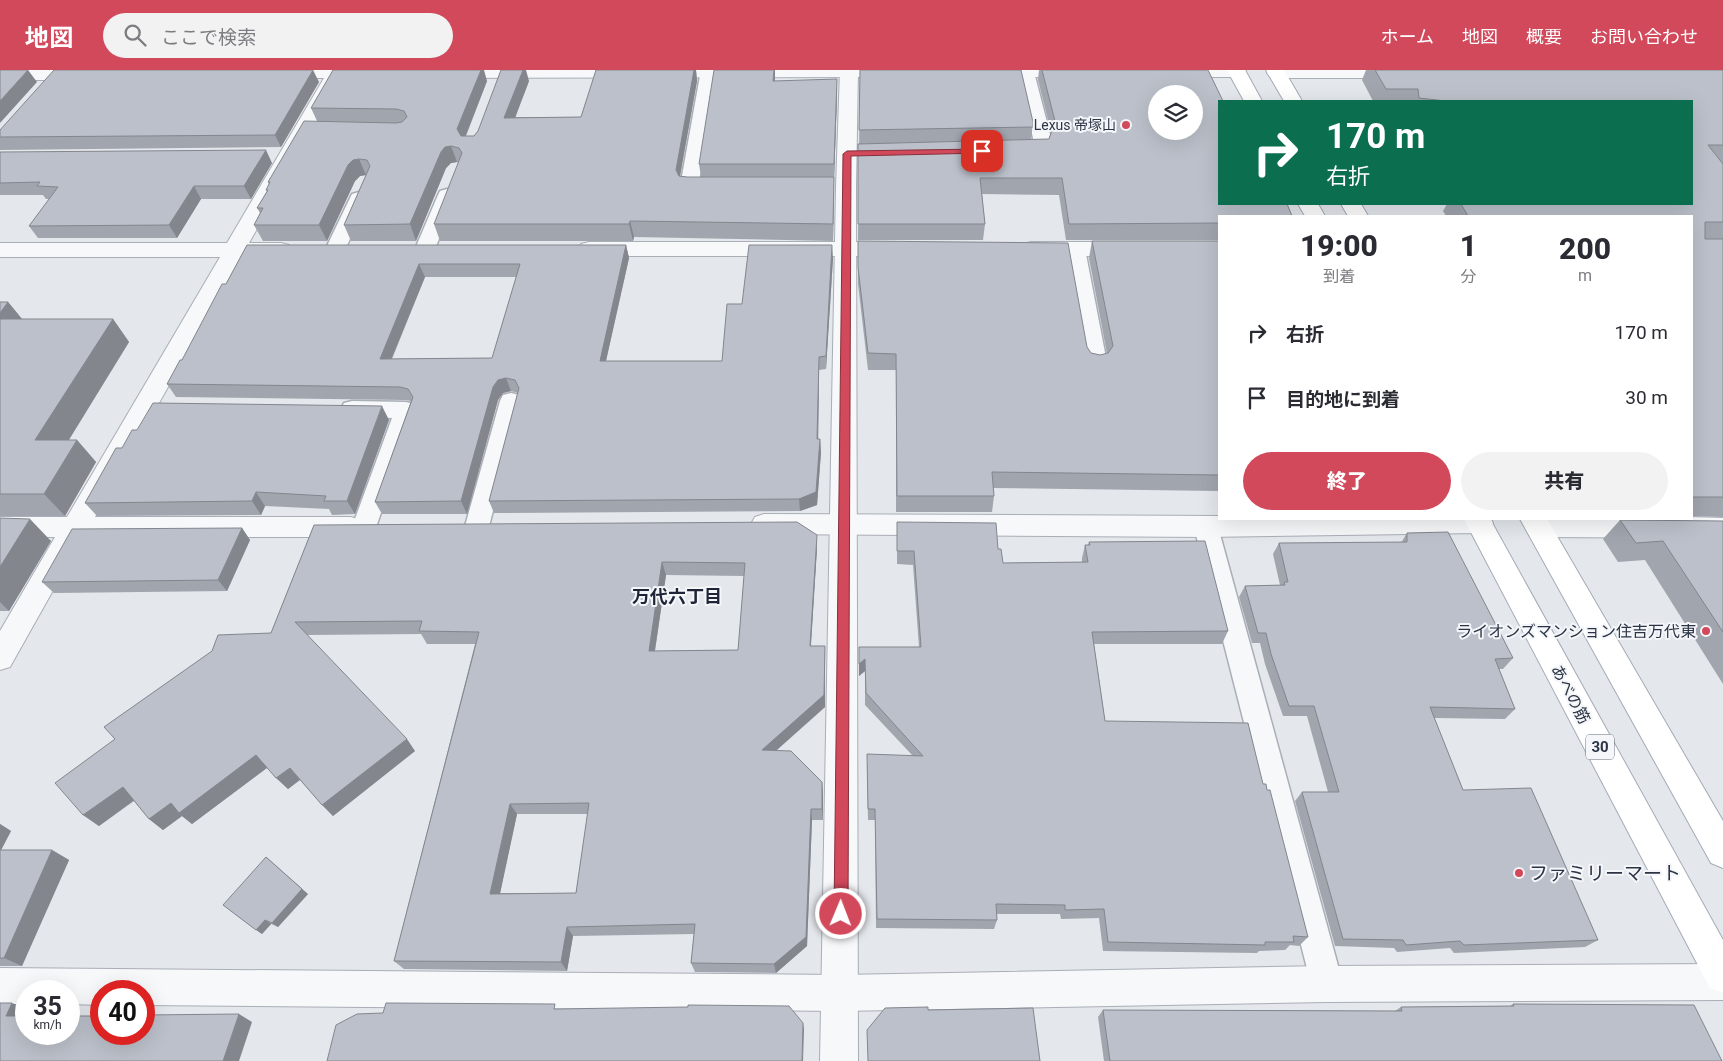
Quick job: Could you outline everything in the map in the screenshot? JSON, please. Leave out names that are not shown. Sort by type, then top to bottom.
[{"type":"main road","points":[[1237,71],[1252,100]]},
{"type":"main road","points":[[1276,71],[1292,100]]},
{"type":"main road","name":"あべの筋","points":[[1478,521],[1723,974]]},
{"type":"main road","points":[[1536,523],[1723,852]]},
{"type":"street","points":[[433,73],[619,71],[888,72]]},
{"type":"street","points":[[839,1061],[847,249],[836,187],[856,154],[849,71]]},
{"type":"street","points":[[1156,72],[1237,71]]},
{"type":"street","points":[[1276,71],[1416,73]]},
{"type":"street","points":[[0,658],[234,250],[278,155],[312,132],[336,72]]},
{"type":"street","points":[[967,72],[1097,72]]},
{"type":"street","points":[[0,75],[57,73],[103,75]]},
{"type":"street","points":[[43,89],[57,73]]},
{"type":"street","points":[[257,74],[384,73]]},
{"type":"street","points":[[572,249],[917,249]]},
{"type":"street","points":[[1016,249],[1152,249]]},
{"type":"street","points":[[0,250],[326,250]]},
{"type":"street","points":[[735,524],[844,523],[1206,527],[1478,521]]},
{"type":"street","points":[[1536,523],[1723,528]]},
{"type":"street","points":[[0,527],[392,526]]},
{"type":"street","points":[[449,526],[507,526]]},
{"type":"street","points":[[0,986],[840,992],[1327,984],[1723,982]]},
{"type":"lane","points":[[494,91],[501,72]]},
{"type":"lane","points":[[708,72],[689,187],[728,187]]},
{"type":"lane","points":[[1002,151],[1040,150],[1042,138],[1026,72]]},
{"type":"lane","points":[[425,249],[454,178]]},
{"type":"lane","points":[[326,250],[366,182]]},
{"type":"lane","points":[[1075,249],[1096,363]]},
{"type":"lane","points":[[477,526],[511,401]]},
{"type":"lane","points":[[144,406],[173,407]]},
{"type":"lane","points":[[328,409],[406,410],[364,527]]},
{"type":"lane","points":[[1206,527],[1327,984]]},
{"type":"building","points":[[0,70],[28,70],[0,101]]},
{"type":"building","points":[[54,70],[313,70],[275,135],[0,137],[0,130]]},
{"type":"building","points":[[333,70],[481,70],[457,129],[461,136],[474,136],[478,131],[501,70],[523,70],[504,118],[581,117],[596,70],[694,70],[676,170],[679,176],[834,177],[833,224],[630,221],[629,224],[434,224],[462,153],[459,148],[451,146],[445,147],[441,152],[410,224],[344,225],[370,166],[367,160],[359,159],[353,160],[348,165],[319,225],[254,225],[263,208],[257,208],[268,190],[266,190],[270,182],[268,182],[304,121],[396,123],[402,122],[407,117],[404,111],[396,109],[311,108]]},
{"type":"building","points":[[714,70],[774,70],[773,81],[837,79],[834,164],[699,164]]},
{"type":"building","points":[[860,70],[1021,70],[1033,127],[859,130]]},
{"type":"building","points":[[1042,70],[1208,70],[1223,100],[1218,100],[1218,205],[1287,205],[1292,215],[1218,215],[1218,223],[1069,224],[1062,178],[980,178],[985,224],[858,224],[858,144],[1049,139],[1055,121]]},
{"type":"building","points":[[1375,70],[1723,70],[1723,145],[1708,145],[1723,164],[1723,222],[1705,222],[1705,239],[1723,239],[1723,497],[1693,497],[1693,215],[1467,215],[1462,205],[1693,205],[1693,100],[1437,100],[1419,98],[1418,89],[1386,89]]},
{"type":"building","points":[[266,150],[244,186],[194,186],[169,225],[29,226],[58,187],[37,186],[40,182],[0,183],[0,152]]},
{"type":"building","points":[[858,241],[1068,243],[1087,347],[1091,353],[1100,355],[1108,353],[1113,346],[1092,241],[1218,241],[1218,475],[992,472],[994,496],[897,496],[896,354],[868,353],[858,267]]},
{"type":"building","points":[[247,245],[626,245],[600,361],[722,361],[727,304],[742,304],[749,245],[832,245],[826,356],[819,357],[817,439],[820,439],[816,492],[799,499],[489,501],[519,388],[515,380],[506,378],[498,380],[493,387],[461,501],[375,502],[413,397],[408,389],[400,387],[167,384],[180,360],[182,360],[222,284],[226,284]],"holes":[[[419,264],[520,264],[492,358],[380,359]]]},
{"type":"building","points":[[0,302],[8,302],[0,313]]},
{"type":"building","points":[[0,319],[113,319],[35,440],[77,440],[44,494],[0,494]]},
{"type":"building","points":[[153,403],[382,406],[347,501],[324,501],[326,496],[256,492],[252,501],[85,503],[116,448],[122,448],[132,430],[137,430]]},
{"type":"building","points":[[0,518],[30,519],[0,567]]},
{"type":"building","points":[[1620,520],[1723,521],[1723,632],[1663,541],[1636,543]]},
{"type":"building","points":[[797,522],[817,535],[810,646],[825,646],[824,695],[762,750],[791,751],[822,782],[822,809],[811,809],[806,937],[774,964],[691,963],[695,924],[567,927],[561,962],[394,961],[479,632],[419,631],[422,621],[295,622],[407,739],[322,805],[290,768],[276,778],[256,755],[179,813],[171,803],[149,819],[123,787],[83,815],[55,783],[115,739],[104,727],[212,651],[218,635],[271,633],[314,525]],"holes":[[[662,562],[745,563],[738,650],[649,651]],[[589,803],[576,893],[490,894],[510,804]]]},
{"type":"building","points":[[897,522],[996,523],[998,549],[1001,549],[1003,563],[1088,562],[1085,545],[1090,545],[1089,542],[1205,541],[1228,631],[1092,632],[1105,721],[1248,723],[1263,784],[1266,784],[1267,790],[1270,790],[1308,937],[1293,936],[1294,942],[1265,942],[1265,945],[1108,942],[1104,909],[1065,910],[1065,905],[996,904],[997,920],[877,919],[875,809],[868,809],[867,754],[923,756],[866,693],[865,659],[859,664],[859,647],[921,647],[914,551],[897,551]]},
{"type":"building","points":[[242,528],[218,580],[42,582],[72,529]]},
{"type":"building","points":[[1448,532],[1513,658],[1495,659],[1515,709],[1430,707],[1463,790],[1531,788],[1598,940],[1464,945],[1460,941],[1406,945],[1403,940],[1343,939],[1302,792],[1339,792],[1314,706],[1289,706],[1271,654],[1266,633],[1258,633],[1245,586],[1285,585],[1284,582],[1288,582],[1279,543],[1407,542],[1407,533]]},
{"type":"building","points":[[0,850],[52,850],[4,958],[0,958]]},
{"type":"building","points":[[266,857],[302,889],[272,923],[265,920],[256,930],[223,905]]},
{"type":"building","points":[[0,1003],[12,1003],[6,1016],[15,1016],[15,1045],[80,1045],[80,1016],[90,1016],[90,1045],[155,1045],[155,1015],[239,1014],[223,1061],[0,1061]]},
{"type":"building","points":[[386,1003],[555,1004],[554,1009],[688,1007],[688,1005],[789,1006],[803,1023],[802,1061],[327,1061],[336,1025],[357,1014],[383,1013]]},
{"type":"building","points":[[1513,1004],[1694,1005],[1722,1061],[1110,1061],[1103,1010],[1402,1011],[1401,1007],[1514,1006]]},
{"type":"building","points":[[928,1007],[928,1010],[1033,1008],[1040,1061],[868,1061],[867,1030],[885,1008]]},
{"type":"place","name":"Lexus 帝塚山","points":[[1126,125]]},
{"type":"place","name":"ライオンズマンション住吉万代東","points":[[1706,631]]},
{"type":"place","name":"ファミリーマート","points":[[1519,873]]},
{"type":"district","name":"万代六丁目","points":[[677,597]]},
{"type":"route","points":[[841,914],[847,154],[982,151]]}]
